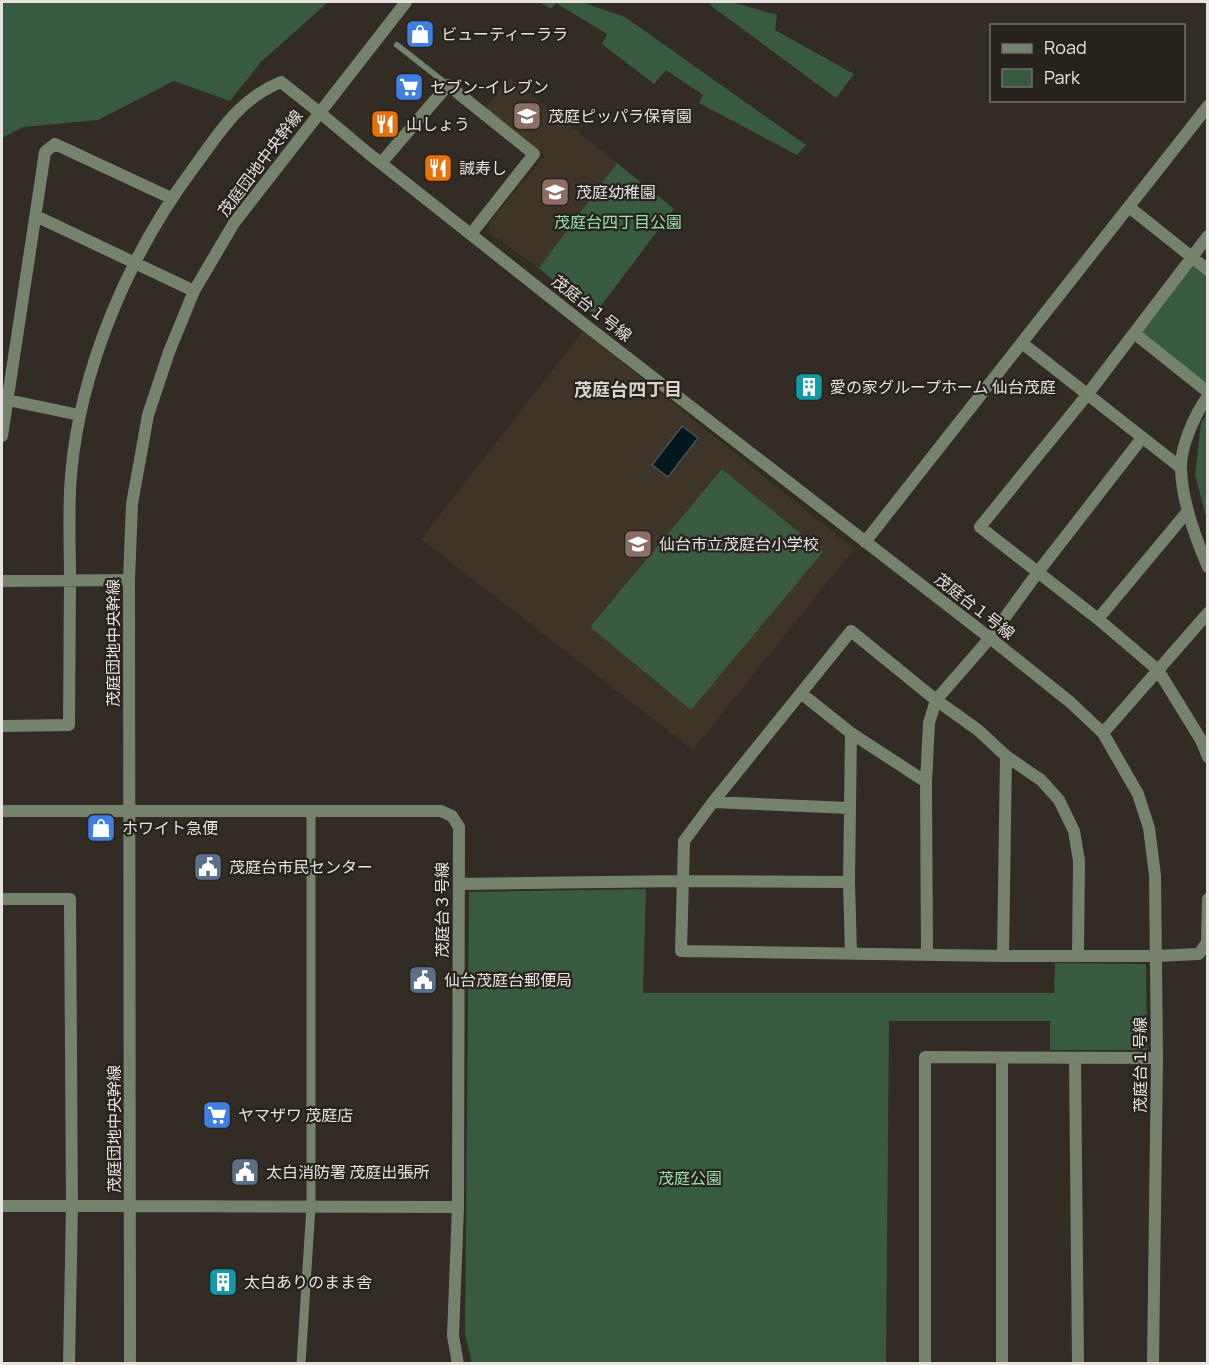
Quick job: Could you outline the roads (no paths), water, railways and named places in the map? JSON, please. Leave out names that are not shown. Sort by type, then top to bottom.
[{"type":"street","name":"茂庭団地中央幹線","points":[[130,1364],[129,580],[132,504],[148,415],[169,351],[194,291],[234,223],[406,2]]},
{"type":"street","name":"茂庭台１号線","points":[[171,198],[234,113],[270,86],[281,82],[471,234],[990,638],[1070,702],[1103,733],[1138,794],[1149,828],[1155,875],[1157,1058],[1153,1364]]},
{"type":"street","points":[[381,163],[448,85],[534,154],[471,234]]},
{"type":"street","points":[[865,542],[1208,106]]},
{"type":"street","points":[[2,436],[45,152],[55,144],[171,198],[113,310],[79,415],[71,475],[69,725],[2,726]]},
{"type":"street","points":[[1129,207],[1208,270]]},
{"type":"street","points":[[36,216],[194,291]]},
{"type":"street","points":[[1208,236],[1087,395],[980,527],[1098,619],[1158,670],[1201,740],[1208,757]]},
{"type":"street","points":[[1134,333],[1208,394],[1193,420],[1180,467],[1188,511],[1197,543],[1208,567]]},
{"type":"street","points":[[1023,343],[1180,467]]},
{"type":"street","points":[[8,400],[79,415]]},
{"type":"street","points":[[927,955],[926,782],[929,723],[936,700],[990,638],[1142,438]]},
{"type":"street","points":[[1098,619],[1188,511]]},
{"type":"street","points":[[2,581],[129,580]]},
{"type":"street","points":[[1103,733],[1208,613]]},
{"type":"street","points":[[1078,955],[1078,861],[1074,831],[1059,800],[1041,780],[1006,756],[978,730],[936,700],[852,631],[684,841],[681,951],[1003,956],[1199,954],[1207,942],[1208,899]]},
{"type":"street","points":[[802,694],[851,733],[926,782]]},
{"type":"street","points":[[851,733],[849,808],[851,954]]},
{"type":"street","points":[[1003,956],[1006,756]]},
{"type":"street","points":[[713,802],[849,808]]},
{"type":"street","name":"茂庭台３号線","points":[[2,811],[441,811],[452,816],[459,827],[458,1207],[453,1336],[458,1364]]},
{"type":"street","points":[[301,1364],[311,1206],[310,811]]},
{"type":"street","points":[[459,884],[682,881],[849,882]]},
{"type":"street","points":[[2,899],[70,899],[72,1206],[69,1364]]},
{"type":"street","points":[[925,1364],[925,1057],[1157,1058]]},
{"type":"street","points":[[1002,1058],[1002,1364]]},
{"type":"street","points":[[1075,1058],[1078,1364]]},
{"type":"street","points":[[2,1206],[458,1207]]},
{"type":"lane","points":[[397,45],[448,85]]},
{"type":"water","points":[[682,426],[698,438],[668,477],[652,465]]},
{"type":"place","name":"ビューティーララ","points":[[420,34]]},
{"type":"place","name":"セブン-イレブン","points":[[409,87]]},
{"type":"place","name":"茂庭ピッパラ保育園","points":[[527,116]]},
{"type":"place","name":"山しょう","points":[[385,124]]},
{"type":"place","name":"誠寿し","points":[[438,168]]},
{"type":"place","name":"茂庭幼稚園","points":[[555,192]]},
{"type":"place","name":"愛の家グループホーム 仙台茂庭","points":[[809,387]]},
{"type":"place","name":"仙台市立茂庭台小学校","points":[[638,544]]},
{"type":"place","name":"ホワイト急便","points":[[101,828]]},
{"type":"place","name":"茂庭台市民センター","points":[[208,867]]},
{"type":"place","name":"仙台茂庭台郵便局","points":[[423,980]]},
{"type":"place","name":"ヤマザワ 茂庭店","points":[[217,1115]]},
{"type":"place","name":"太白消防署 茂庭出張所","points":[[245,1172]]},
{"type":"place","name":"太白ありのまま舎","points":[[223,1282]]},
{"type":"district","name":"茂庭台四丁目","points":[[628,390]]},
{"type":"park label","name":"茂庭台四丁目公園","points":[[618,222]]},
{"type":"park label","name":"茂庭公園","points":[[690,1178]]}]
